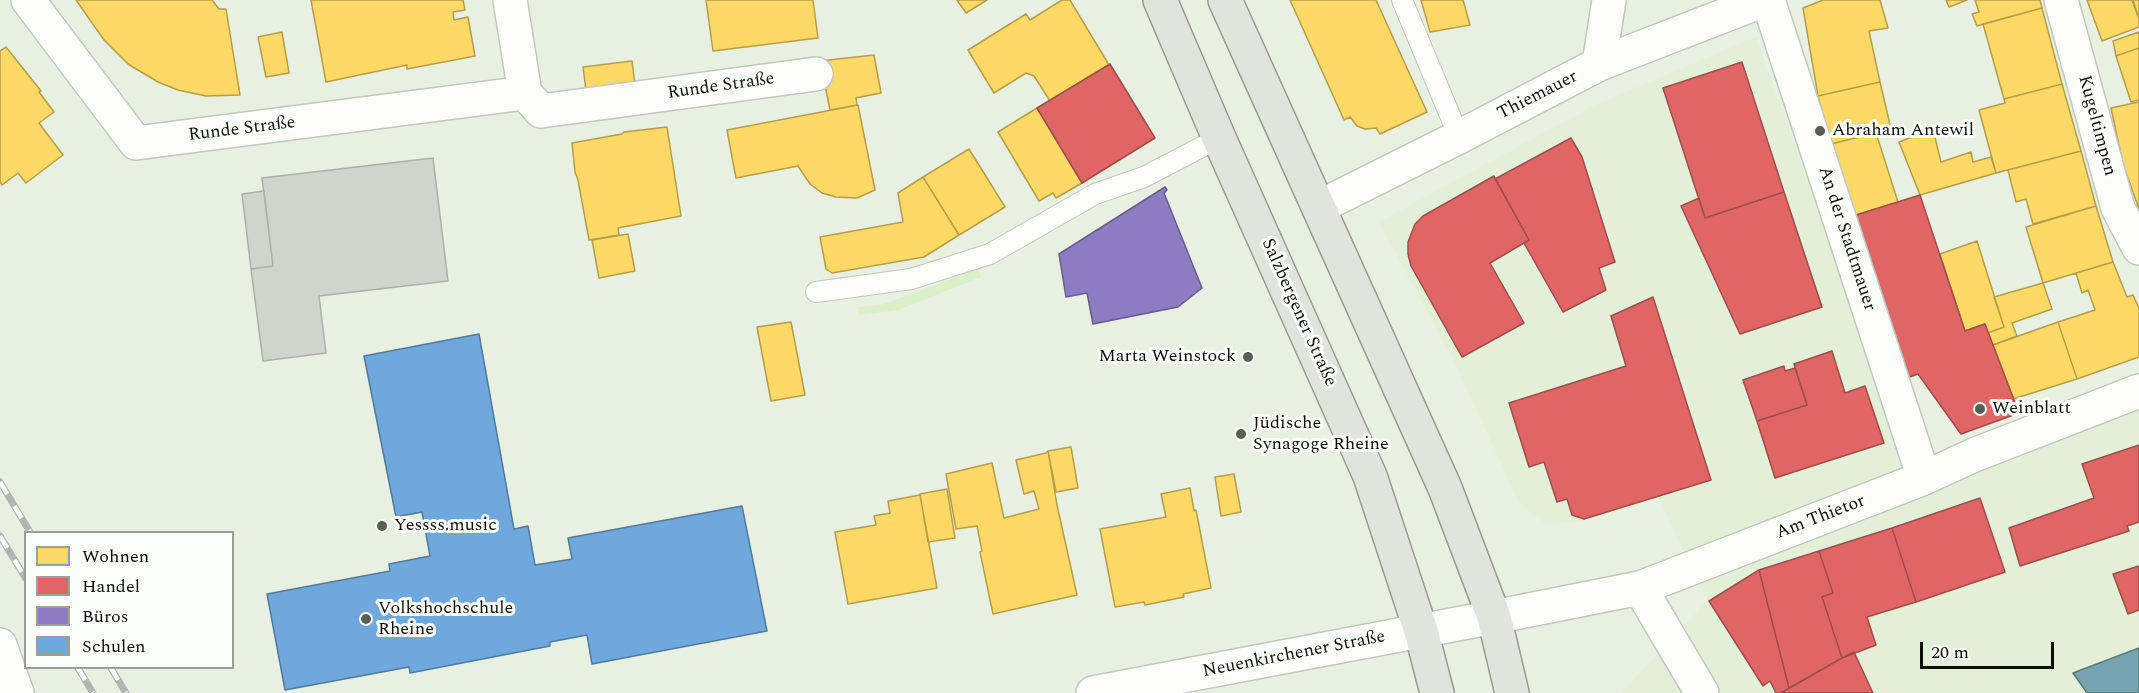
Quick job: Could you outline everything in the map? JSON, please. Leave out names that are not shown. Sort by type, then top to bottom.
[{"type":"main road","name":"Salzbergener Straße","points":[[1160,0],[1370,476],[1421,631],[1437,693]]},
{"type":"main road","points":[[1225,0],[1445,488],[1494,617],[1512,693]]},
{"type":"street","name":"Runde Straße","points":[[28,0],[136,143],[525,93],[541,111],[816,74]]},
{"type":"street","points":[[510,0],[525,93]]},
{"type":"street","points":[[1599,64],[1609,0]]},
{"type":"street","name":"Thiemauer","points":[[1319,207],[1599,64],[1766,0]]},
{"type":"street","name":"An der Stadtmauer","points":[[1766,0],[1924,478]]},
{"type":"street","name":"Kugeltimpen","points":[[2061,0],[2118,207],[2139,248]]},
{"type":"street","name":"Am Thietor","points":[[1494,617],[1640,588],[1924,478],[1974,455],[2139,391]]},
{"type":"street","points":[[1640,588],[1702,693]]},
{"type":"street","name":"Neuenkirchener Straße","points":[[1093,693],[1494,617]]},
{"type":"street","points":[[0,645],[17,693]]},
{"type":"lane","points":[[1402,0],[1459,137]]},
{"type":"lane","points":[[816,292],[911,279],[990,254],[1095,194],[1144,177],[1219,138]]},
{"type":"shaded area","points":[[1756,37],[1917,490],[2139,405],[2139,693],[1621,693],[1707,601],[1659,498],[1581,521],[1547,525],[1519,502],[1454,361],[1379,222],[1595,105]]},
{"type":"shaded area","points":[[979,268],[981,277],[898,310],[859,315],[858,307],[884,304]]},
{"type":"building: Wohnen","points":[[76,0],[212,0],[219,9],[226,9],[240,95],[206,96],[178,90],[158,82],[128,64],[104,40]]},
{"type":"building: Wohnen","points":[[311,0],[463,0],[465,10],[453,12],[454,20],[468,17],[475,56],[407,69],[407,65],[326,82]]},
{"type":"building: Wohnen","points":[[706,0],[813,0],[818,38],[713,51]]},
{"type":"building: Wohnen","points":[[957,0],[987,0],[966,13]]},
{"type":"building: Wohnen","points":[[1062,0],[1070,0],[1109,65],[1050,101],[1034,76],[1026,73],[994,93],[968,50],[1026,14],[1030,20]]},
{"type":"building: Wohnen","points":[[1290,0],[1376,0],[1427,112],[1380,134],[1376,128],[1365,129],[1357,126],[1350,117],[1344,120]]},
{"type":"building: Wohnen","points":[[1421,0],[1463,0],[1470,25],[1430,32]]},
{"type":"building: Wohnen","points":[[1823,0],[1880,0],[1888,28],[1869,31],[1880,82],[1818,96],[1803,8]]},
{"type":"building: Wohnen","points":[[1946,0],[1967,0],[1949,7]]},
{"type":"building: Wohnen","points":[[1975,0],[2040,0],[2042,8],[1977,26],[1972,14],[1979,12]]},
{"type":"building: Wohnen","points":[[2087,0],[2133,0],[2139,27],[2102,41]]},
{"type":"building: Wohnen","points":[[2132,0],[2139,0],[2139,19]]},
{"type":"building: Wohnen","points":[[2042,8],[2062,84],[2004,99],[1983,24]]},
{"type":"building: Wohnen","points":[[282,32],[289,73],[266,77],[258,37]]},
{"type":"building: Wohnen","points":[[2139,32],[2139,48],[2116,56],[2113,41]]},
{"type":"building: Wohnen","points":[[6,47],[41,91],[39,92],[54,112],[39,123],[63,155],[26,183],[18,173],[2,185],[0,182],[0,51]]},
{"type":"building: Wohnen","points":[[2139,48],[2139,100],[2131,102],[2116,56]]},
{"type":"building: Wohnen","points":[[874,55],[881,93],[856,98],[857,105],[830,110],[820,61]]},
{"type":"building: Wohnen","points":[[632,61],[635,85],[586,91],[583,67]]},
{"type":"building: Wohnen","points":[[1880,82],[1891,129],[1831,144],[1818,96]]},
{"type":"building: Wohnen","points":[[2062,84],[2081,151],[1996,173],[1979,110],[2005,103],[2004,99]]},
{"type":"building: Wohnen","points":[[2139,102],[2139,209],[2123,164],[2111,108]]},
{"type":"building: Wohnen","points":[[858,105],[875,190],[857,198],[836,197],[822,193],[810,184],[798,166],[736,178],[727,130]]},
{"type":"building: Wohnen","points":[[1037,108],[1082,183],[1056,198],[1053,193],[1039,201],[998,132]]},
{"type":"building: Wohnen","points":[[667,127],[681,216],[618,228],[619,235],[589,240],[575,172],[572,143],[624,132]]},
{"type":"building: Wohnen","points":[[1933,129],[1941,162],[1971,152],[1973,162],[1991,157],[1996,173],[1920,195],[1899,142]]},
{"type":"building: Wohnen","points":[[1876,133],[1898,202],[1853,216],[1831,144]]},
{"type":"building: Wohnen","points":[[969,149],[1005,207],[959,235],[923,177]]},
{"type":"building: Wohnen","points":[[2081,151],[2096,206],[2033,224],[2026,199],[2016,202],[2008,170]]},
{"type":"building: Wohnen","points":[[923,177],[959,235],[924,257],[832,273],[826,269],[820,237],[903,222],[898,193]]},
{"type":"building: Wohnen","points":[[2096,206],[2113,262],[2043,283],[2026,227]]},
{"type":"building: Wohnen","points":[[628,234],[635,271],[599,278],[592,240]]},
{"type":"building: Wohnen","points":[[1977,241],[2004,327],[1988,333],[1985,324],[1965,331],[1940,254]]},
{"type":"building: Wohnen","points":[[2113,262],[2127,297],[2133,295],[2139,308],[2139,357],[2077,379],[2058,322],[2095,310],[2088,290],[2082,293],[2076,273]]},
{"type":"building: Wohnen","points":[[2043,283],[2052,309],[2012,323],[2017,336],[1993,345],[1988,333],[2004,327],[1994,297]]},
{"type":"building: Wohnen","points":[[791,322],[805,395],[771,401],[757,327]]},
{"type":"building: Wohnen","points":[[2058,322],[2077,379],[2013,399],[1993,345]]},
{"type":"building: Wohnen","points":[[1071,447],[1078,488],[1056,492],[1048,451]]},
{"type":"building: Wohnen","points":[[1048,451],[1057,505],[1077,595],[993,614],[977,526],[956,529],[946,474],[992,463],[1004,518],[1039,509],[1034,491],[1024,494],[1016,460]]},
{"type":"building: Wohnen","points":[[1234,474],[1241,512],[1221,516],[1215,477]]},
{"type":"building: Wohnen","points":[[1190,488],[1211,588],[1183,594],[1184,597],[1145,605],[1144,602],[1115,607],[1100,529],[1166,517],[1161,494]]},
{"type":"building: Wohnen","points":[[947,489],[955,538],[928,542],[920,494]]},
{"type":"building: Wohnen","points":[[920,495],[937,588],[848,604],[835,532],[876,525],[874,516],[890,513],[888,501]]},
{"type":"building: Handel","points":[[1742,62],[1784,192],[1705,218],[1663,88]]},
{"type":"building: Handel","points":[[1110,64],[1155,138],[1082,183],[1037,108]]},
{"type":"building: Handel","points":[[1571,138],[1582,157],[1615,262],[1599,268],[1606,290],[1563,312],[1524,243],[1529,240],[1495,179]]},
{"type":"building: Handel","points":[[1494,176],[1529,240],[1490,263],[1524,323],[1462,357],[1411,266],[1408,242],[1415,224],[1423,216]]},
{"type":"building: Handel","points":[[1784,192],[1822,307],[1740,334],[1681,206],[1699,198],[1705,218]]},
{"type":"building: Handel","points":[[1920,195],[1965,331],[1985,324],[2019,413],[1961,434],[1918,374],[1907,378],[1853,216]]},
{"type":"building: Handel","points":[[1653,297],[1711,480],[1584,519],[1572,515],[1567,499],[1557,502],[1544,462],[1529,467],[1509,403],[1626,366],[1611,316]]},
{"type":"building: Handel","points":[[1832,351],[1845,393],[1865,386],[1884,443],[1775,478],[1757,421],[1807,405],[1794,364]]},
{"type":"building: Handel","points":[[1784,366],[1785,371],[1795,368],[1807,405],[1757,421],[1743,380]]},
{"type":"building: Handel","points":[[2139,445],[2139,522],[2127,526],[2129,531],[2020,566],[2009,528],[2094,498],[2082,464]]},
{"type":"building: Handel","points":[[1980,498],[2005,572],[1916,602],[1892,528]]},
{"type":"building: Handel","points":[[1892,528],[1916,602],[1867,617],[1876,645],[1842,658],[1822,597],[1833,593],[1819,551]]},
{"type":"building: Handel","points":[[1819,551],[1833,593],[1822,597],[1842,658],[1789,688],[1759,570]]},
{"type":"building: Handel","points":[[2139,566],[2139,610],[2128,614],[2113,574]]},
{"type":"building: Handel","points":[[1759,570],[1789,688],[1781,693],[1776,693],[1770,681],[1763,686],[1709,601]]},
{"type":"building: Handel","points":[[1854,652],[1873,693],[1781,693],[1842,658]]},
{"type":"building: Büros","points":[[1165,187],[1167,190],[1164,193],[1202,288],[1178,307],[1093,324],[1087,293],[1066,297],[1059,254]]},
{"type":"building: Schulen","points":[[479,334],[514,529],[528,526],[535,565],[572,559],[568,538],[742,506],[767,631],[592,664],[587,635],[550,642],[550,646],[410,673],[409,667],[285,690],[267,594],[390,571],[389,564],[430,556],[422,512],[396,517],[364,356]]},
{"type":"building: Öffentlich","points":[[2139,648],[2139,693],[2087,693],[2073,673]]},
{"type":"building: Sonstige","points":[[433,158],[448,281],[319,296],[326,353],[263,361],[251,269],[273,266],[262,178]]},
{"type":"building: Sonstige","points":[[264,191],[273,266],[251,269],[242,194]]},
{"type":"railway","points":[[0,482],[29,531]]},
{"type":"railway","points":[[0,536],[24,576]]},
{"type":"railway","points":[[79,669],[93,693]]},
{"type":"railway","points":[[112,669],[126,693]]},
{"type":"place","name":"Abraham Antewil","points":[[1820,131]]},
{"type":"place","name":"Marta Weinstock","points":[[1248,357]]},
{"type":"place","name":"Weinblatt","points":[[1980,409]]},
{"type":"place","name":"Jüdische Synagoge Rheine","points":[[1241,434]]},
{"type":"place","name":"Yessss.music","points":[[382,526]]},
{"type":"place","name":"Volkshochschule Rheine","points":[[366,619]]}]
